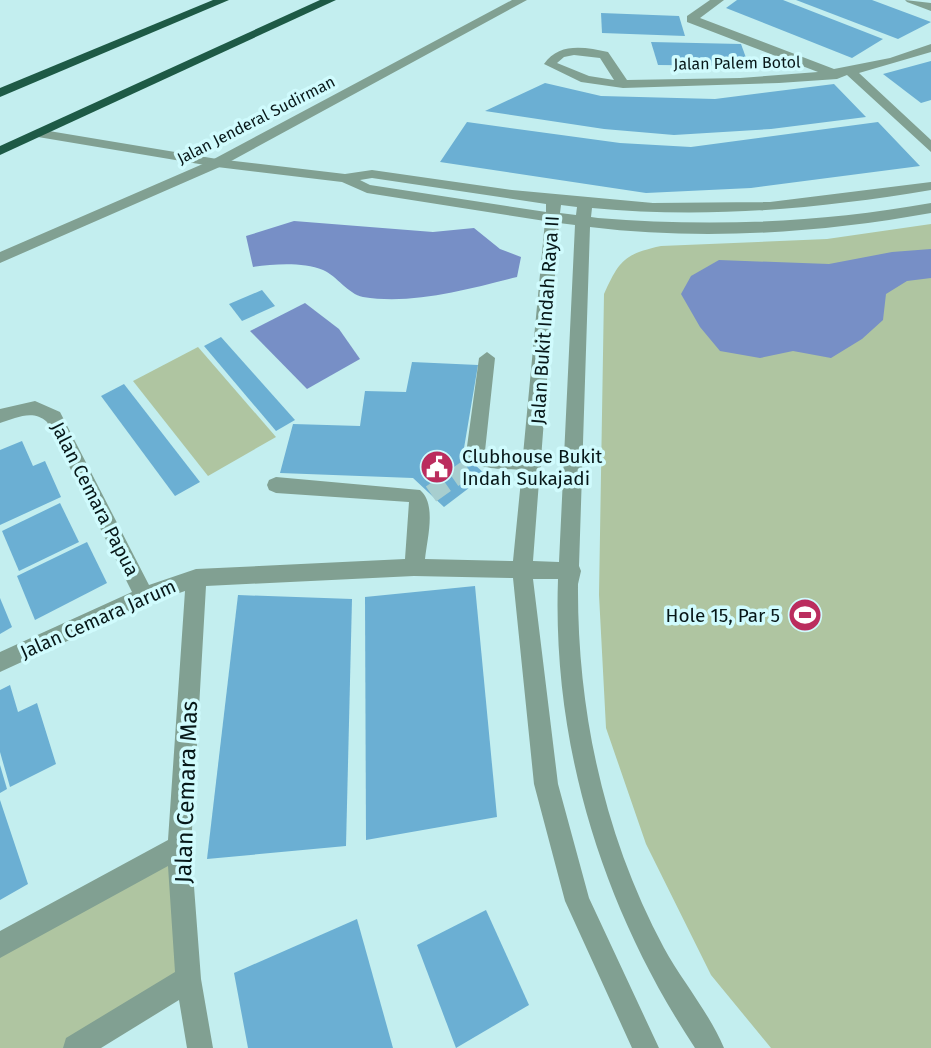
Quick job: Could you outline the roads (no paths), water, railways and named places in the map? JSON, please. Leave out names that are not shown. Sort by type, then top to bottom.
[{"type":"highway","points":[[0,93],[223,0]]},
{"type":"highway","points":[[0,151],[43,134],[330,0]]},
{"type":"street","name":"Jalan Jenderal Sudirman","points":[[0,258],[218,163],[521,0]]},
{"type":"street","points":[[718,0],[691,19],[845,74],[931,148]]},
{"type":"street","points":[[911,0],[931,7]]},
{"type":"street","name":"Jalan Palem Botol","points":[[623,84],[604,55],[587,50],[559,55],[550,64],[581,79],[623,84],[806,80],[845,74],[931,48]]},
{"type":"street","points":[[43,134],[218,163],[345,178],[372,174],[553,209],[583,212],[747,208],[872,196],[931,186]]},
{"type":"street","points":[[583,212],[637,226],[757,227],[817,225],[931,208]]},
{"type":"street","name":"Jalan Bukit Indah Raya II","points":[[553,209],[534,463],[522,571],[531,673],[550,797],[577,901],[646,1048]]},
{"type":"street","points":[[583,212],[568,637],[575,712],[601,825],[636,918],[690,1019],[711,1048]]},
{"type":"street","points":[[487,358],[475,450],[477,461],[534,463]]},
{"type":"street","name":"Jalan Cemara Papua","points":[[0,416],[33,407],[47,409],[54,417],[144,596]]},
{"type":"street","points":[[276,485],[413,495],[426,499],[414,567]]},
{"type":"street","name":"Jalan Cemara Jarum","points":[[0,662],[144,596],[197,578],[414,567],[571,571]]},
{"type":"street","name":"Jalan Cemara Mas","points":[[197,578],[179,848],[188,979],[200,1048]]},
{"type":"street","points":[[0,945],[179,848]]},
{"type":"street","points":[[76,1048],[188,979]]},
{"type":"water","points":[[294,221],[433,232],[474,228],[500,249],[521,257],[517,277],[441,295],[382,299],[358,295],[315,267],[288,264],[253,267],[246,236]]},
{"type":"water","points":[[931,249],[931,278],[907,281],[886,294],[883,320],[862,339],[831,358],[793,351],[760,358],[720,351],[700,327],[681,294],[691,276],[719,260],[829,264],[892,252]]},
{"type":"water","points":[[305,303],[339,329],[360,359],[307,389],[250,331]]},
{"type":"tunnel","points":[[431,494],[474,464]]},
{"type":"place","name":"Clubhouse Bukit Indah Sukajadi","points":[[437,467]]},
{"type":"place","name":"Hole 15, Par 5","points":[[805,615]]}]
